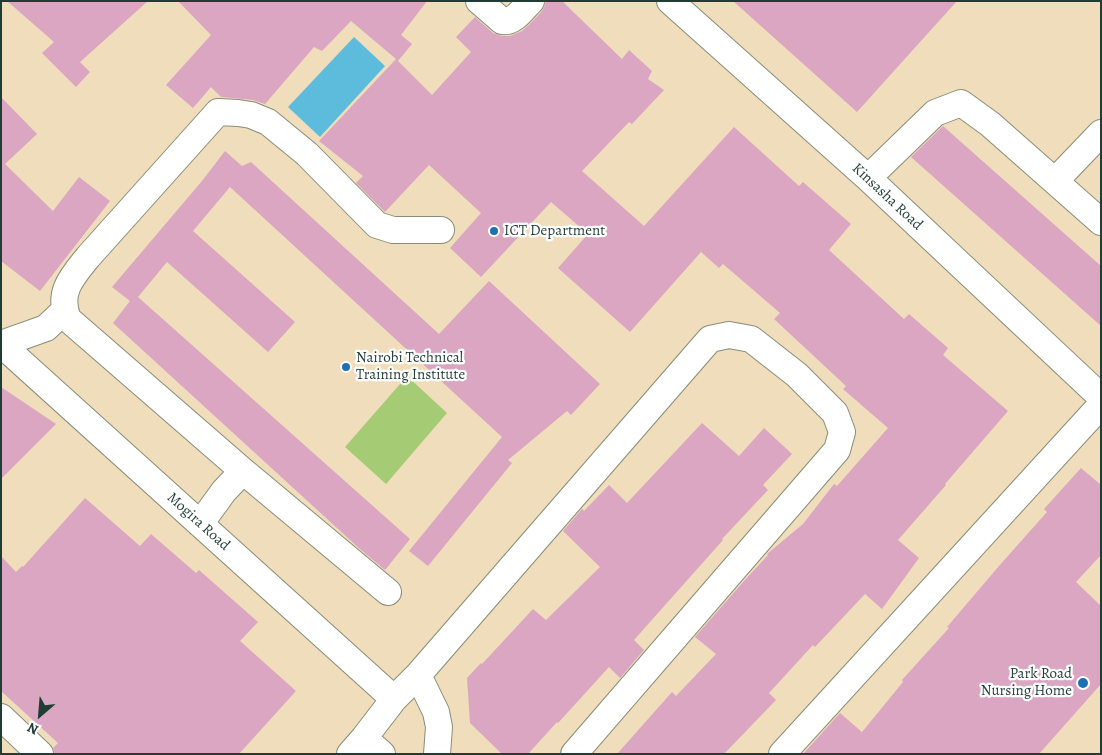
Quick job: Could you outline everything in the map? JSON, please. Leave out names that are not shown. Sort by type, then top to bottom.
[{"type":"street","points":[[479,1],[502,21],[506,22],[511,20],[531,1]]},
{"type":"street","name":"Kinsasha Road","points":[[670,1],[868,178],[1101,396]]},
{"type":"street","points":[[868,178],[935,113],[961,103],[990,124],[1101,222]]},
{"type":"street","points":[[388,592],[243,471],[68,319],[64,300],[68,282],[88,257],[218,112],[238,112],[268,122],[307,154],[377,225],[393,230],[441,230]]},
{"type":"street","points":[[1055,181],[1101,133]]},
{"type":"street","points":[[1,344],[46,328],[65,310]]},
{"type":"street","points":[[366,749],[394,700],[710,339],[729,335],[750,339],[797,375],[835,413],[842,432],[837,450],[574,754]]},
{"type":"street","name":"Mogira Road","points":[[1,344],[394,700]]},
{"type":"street","points":[[782,754],[1101,406]]},
{"type":"street","points":[[200,524],[224,491],[243,471]]},
{"type":"street","points":[[418,674],[436,712],[439,727],[437,754]]},
{"type":"street","points":[[1,717],[40,754]]},
{"type":"green space","points":[[407,376],[447,413],[386,484],[345,447]]},
{"type":"water","points":[[354,37],[385,66],[320,137],[288,107]]},
{"type":"building","points":[[7,1],[148,1],[80,62],[90,72],[76,87],[42,53],[54,42]]},
{"type":"building","points":[[178,1],[427,1],[401,35],[412,44],[398,61],[432,95],[471,52],[456,37],[475,17],[493,33],[510,36],[522,31],[532,22],[542,11],[546,1],[562,1],[622,59],[629,50],[652,71],[648,79],[664,90],[632,124],[629,122],[582,171],[644,226],[734,127],[799,186],[803,182],[851,224],[829,250],[904,319],[909,314],[948,348],[943,355],[1008,411],[898,540],[919,558],[882,609],[865,594],[815,647],[813,645],[769,693],[776,700],[724,754],[617,754],[672,692],[676,696],[716,654],[695,637],[767,554],[803,524],[834,484],[837,486],[888,428],[843,389],[846,386],[774,319],[780,313],[723,264],[719,268],[701,252],[630,332],[558,268],[588,234],[551,202],[481,277],[450,248],[481,213],[429,165],[385,212],[356,183],[363,176],[319,141],[396,59],[351,21],[322,51],[314,47],[265,104],[253,100],[221,97],[211,87],[193,108],[166,85],[211,35]]},
{"type":"building","points":[[733,1],[957,1],[857,112]]},
{"type":"building","points":[[1,97],[37,134],[5,164],[53,211],[79,177],[110,201],[40,291],[1,261]]},
{"type":"building","points":[[943,126],[1101,266],[1101,326],[911,157]]},
{"type":"building","points":[[225,151],[242,166],[251,162],[439,334],[489,281],[600,384],[571,415],[567,411],[508,460],[512,463],[428,566],[409,551],[502,437],[230,187],[193,231],[295,322],[268,352],[167,262],[138,297],[410,539],[385,570],[113,323],[130,301],[112,287]]},
{"type":"building","points":[[1,387],[56,424],[1,479]]},
{"type":"building","points":[[702,423],[739,456],[764,428],[792,454],[763,485],[768,490],[722,539],[634,640],[644,650],[620,678],[609,667],[528,754],[502,754],[470,723],[467,678],[533,609],[546,620],[600,567],[563,531],[582,509],[584,511],[609,485],[627,503]]},
{"type":"building","points":[[1081,468],[1101,485],[1101,555],[1076,582],[1101,606],[1101,684],[1039,754],[803,754],[840,713],[862,732],[903,682],[902,680],[949,628],[947,627],[1047,512],[1044,509]]},
{"type":"building","points":[[85,498],[140,546],[151,534],[196,573],[199,570],[258,622],[240,641],[296,691],[239,754],[55,754],[53,748],[58,743],[1,691],[1,556],[16,572],[23,567]]},
{"type":"place","name":"ICT Department","points":[[494,231]]},
{"type":"place","name":"Nairobi Technical Training Institute","points":[[346,367]]},
{"type":"place","name":"Park Road Nursing Home","points":[[1083,683]]}]
